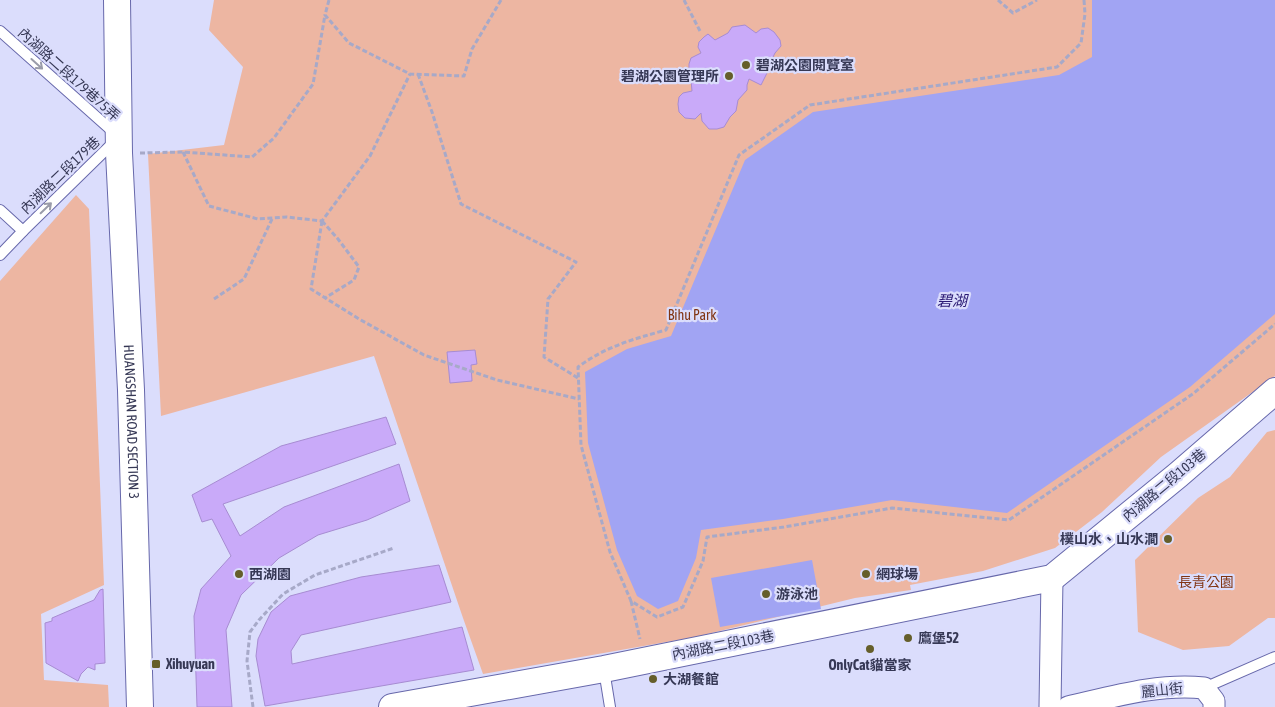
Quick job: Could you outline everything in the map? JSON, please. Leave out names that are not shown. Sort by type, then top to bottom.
[{"type":"street","name":"HUANGSHAN ROAD SECTION 3","points":[[117,0],[119,145],[131,390],[140,707]]},
{"type":"street","name":"內湖路二段103巷","points":[[392,707],[485,695],[644,660],[1052,578],[1178,475],[1275,391]]},
{"type":"street","points":[[1050,707],[1052,578]]},
{"type":"street","name":"麗山街","points":[[1068,707],[1172,687],[1204,688]]},
{"type":"street","points":[[1204,688],[1214,701],[1214,707]]},
{"type":"lane","name":"內湖路二段179巷75弄","points":[[0,31],[119,145]]},
{"type":"lane","name":"內湖路二段179巷","points":[[0,256],[23,231],[119,145]]},
{"type":"lane","points":[[0,210],[23,231]]},
{"type":"lane","points":[[1204,688],[1275,657]]},
{"type":"lane","points":[[604,669],[610,707]]},
{"type":"path","points":[[119,145],[252,157],[274,138],[313,84],[329,0]]},
{"type":"path","points":[[325,14],[349,43],[410,74],[464,76],[472,49],[501,0]]},
{"type":"path","points":[[684,0],[700,31]]},
{"type":"path","points":[[998,0],[1013,13],[1037,0]]},
{"type":"path","points":[[644,660],[631,601],[610,552],[580,445],[578,368],[591,357],[624,342],[666,330],[739,155],[810,105],[1057,67],[1081,43],[1085,14],[1084,0]]},
{"type":"path","points":[[410,74],[370,156],[322,220],[311,289],[359,319],[424,355],[497,380],[579,399]]},
{"type":"path","points":[[418,74],[461,204],[576,262],[548,299],[544,357],[578,378]]},
{"type":"path","points":[[183,152],[209,206],[258,219],[287,217],[322,220],[359,267],[354,280],[324,298]]},
{"type":"path","points":[[214,299],[244,279],[272,218]]},
{"type":"path","points":[[631,601],[657,617],[683,606],[703,560],[707,537],[784,527],[892,508],[1009,520],[1194,392],[1275,324]]},
{"type":"path","points":[[253,707],[247,661],[250,632],[283,594],[315,575],[394,548]]},
{"type":"green space","name":"Bihu Park","points":[[214,0],[1275,0],[1275,376],[1161,457],[1102,512],[1055,548],[983,571],[910,585],[911,590],[855,598],[695,637],[483,674],[374,356],[161,416],[148,154],[224,145],[243,67],[209,30]]},
{"type":"green space","points":[[76,195],[89,209],[104,585],[41,614],[44,680],[108,685],[109,707],[0,707],[0,281]]},
{"type":"green space","name":"長青公園","points":[[1275,430],[1275,618],[1268,618],[1229,646],[1183,650],[1138,632],[1135,560],[1198,498],[1230,477],[1267,432]]},
{"type":"water","name":"碧湖","points":[[1092,0],[1275,0],[1275,314],[1190,387],[1007,513],[892,500],[783,519],[701,530],[696,558],[678,601],[658,609],[637,596],[617,550],[588,443],[585,372],[627,349],[671,336],[745,160],[813,112],[1059,75],[1092,57]]},
{"type":"water","name":"游泳池","points":[[812,560],[821,609],[720,627],[711,578]]},
{"type":"building","name":"碧湖公園管理所","points":[[745,25],[756,33],[761,29],[768,28],[780,40],[781,46],[775,53],[761,85],[749,79],[747,90],[738,100],[736,111],[724,127],[709,129],[702,121],[701,113],[695,119],[685,118],[679,112],[679,97],[683,93],[692,91],[692,76],[689,72],[689,64],[691,58],[701,53],[698,47],[699,42],[708,34],[715,40],[728,33],[732,27]]},
{"type":"building","points":[[475,350],[477,364],[471,365],[472,381],[450,383],[447,352]]},
{"type":"building","name":"西湖園","points":[[386,417],[396,444],[223,504],[240,536],[284,507],[399,464],[410,501],[367,520],[318,535],[279,558],[241,595],[226,630],[232,707],[197,707],[194,616],[201,589],[231,556],[212,519],[202,522],[192,495],[281,446]]},
{"type":"building","name":"西湖園","points":[[439,565],[451,602],[301,635],[291,651],[292,664],[462,627],[474,670],[265,706],[256,656],[258,639],[271,612],[290,596],[361,577]]},
{"type":"building","points":[[103,589],[105,663],[95,664],[95,670],[88,667],[81,674],[78,681],[46,663],[45,623],[52,621],[52,618],[94,600],[100,590]]},
{"type":"place","name":"碧湖公園閱覽室","points":[[746,65]]},
{"type":"place","name":"碧湖公園管理所","points":[[729,76]]},
{"type":"place","name":"樸山水、山水澗","points":[[1168,539]]},
{"type":"place","name":"西湖園","points":[[239,574]]},
{"type":"place","name":"網球場","points":[[866,574]]},
{"type":"place","name":"游泳池","points":[[766,594]]},
{"type":"place","name":"鷹堡52","points":[[908,638]]},
{"type":"place","name":"OnlyCat貓當家","points":[[870,649]]},
{"type":"place","name":"Xihuyuan","points":[[156,664]]},
{"type":"place","name":"大湖餐館","points":[[653,679]]}]
